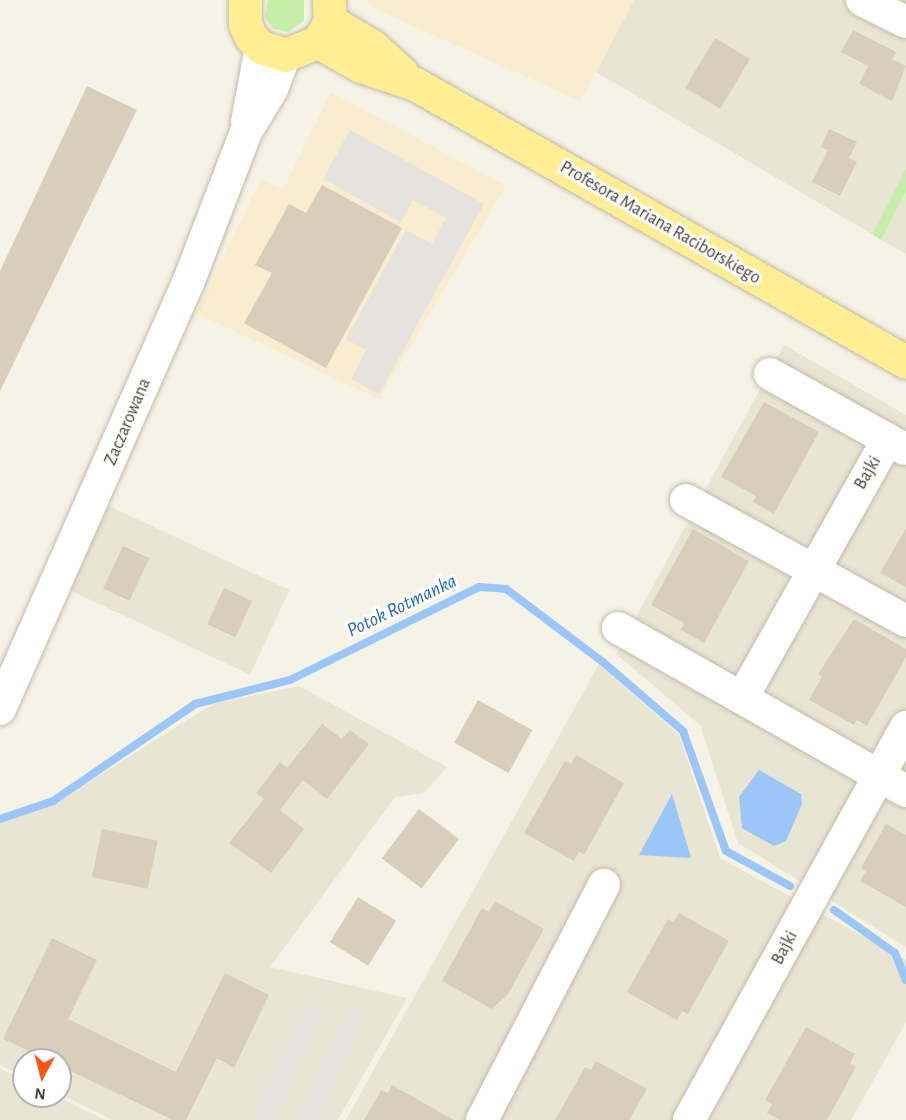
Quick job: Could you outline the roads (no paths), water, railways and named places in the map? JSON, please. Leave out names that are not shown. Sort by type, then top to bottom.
[{"type":"main road","points":[[236,3],[251,37],[273,51],[326,21]]},
{"type":"main road","name":"Profesora Mariana Raciborskiego","points":[[326,21],[361,66],[415,84],[906,362]]},
{"type":"street","points":[[862,0],[906,22]]},
{"type":"street","name":"Zaczarowana","points":[[0,709],[188,283],[246,132],[273,51]]},
{"type":"street","name":"Bajki","points":[[742,698],[813,570],[897,444],[770,374]]},
{"type":"street","points":[[686,500],[906,621]]},
{"type":"street","points":[[618,628],[893,784]]},
{"type":"street","name":"Bajki","points":[[689,1120],[893,784],[906,727]]},
{"type":"street","points":[[482,1120],[604,885]]},
{"type":"water","points":[[759,770],[801,794],[802,804],[786,841],[774,846],[742,828],[739,797]]},
{"type":"water","points":[[672,794],[691,858],[639,855]]},
{"type":"waterway","name":"Potok Rotmanka","points":[[0,819],[53,801],[195,704],[290,680],[479,587],[506,589],[603,662],[683,731],[726,851],[790,886]]},
{"type":"waterway","name":"Potok Rotmanka","points":[[834,910],[895,953],[906,980]]}]
